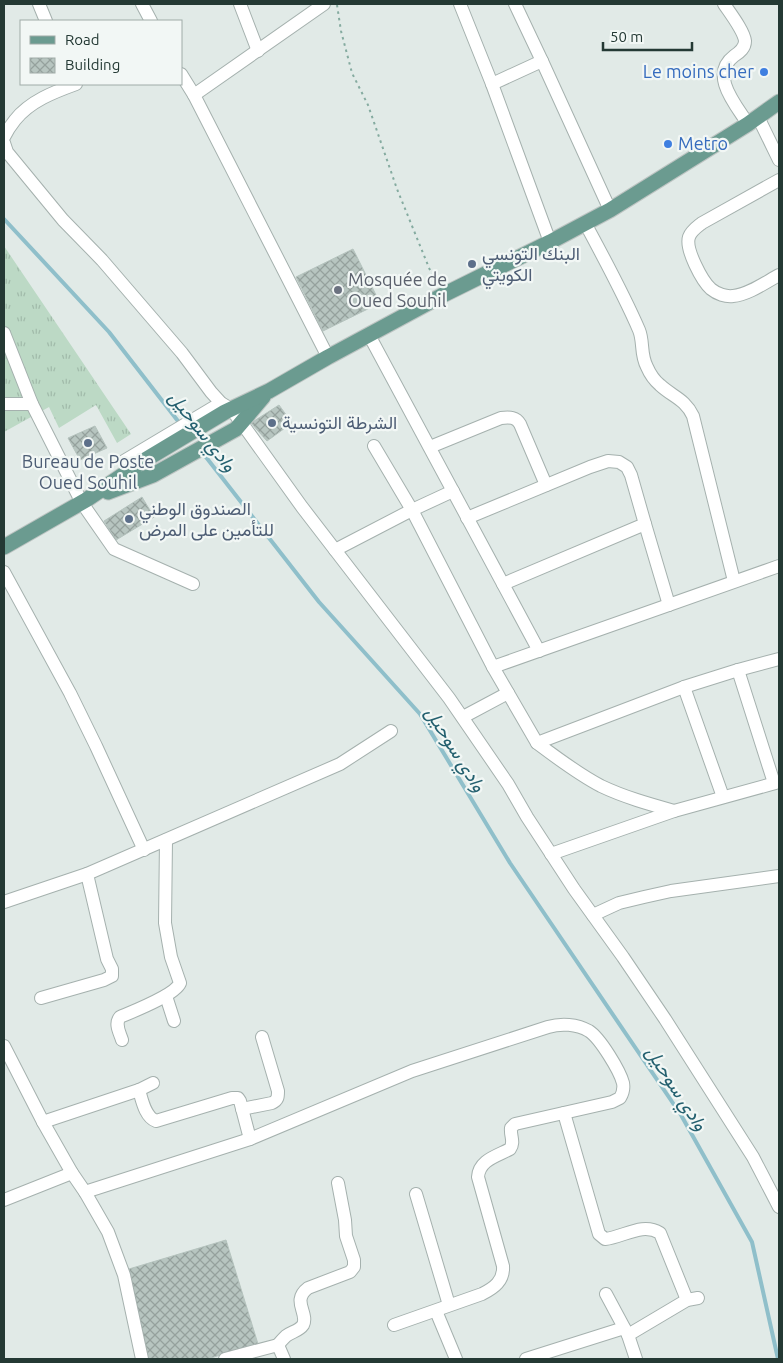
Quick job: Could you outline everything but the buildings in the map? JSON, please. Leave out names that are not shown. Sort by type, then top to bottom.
[{"type":"main road","points":[[4,547],[84,502],[223,408],[269,391],[441,296],[610,210],[779,102]]},
{"type":"main road","points":[[84,502],[153,475],[239,425],[269,391]]},
{"type":"street","points":[[39,4],[46,20]]},
{"type":"street","points":[[142,4],[150,20]]},
{"type":"street","points":[[240,4],[258,51]]},
{"type":"street","points":[[194,95],[324,4]]},
{"type":"street","points":[[515,4],[610,210]]},
{"type":"street","points":[[724,4],[742,32],[745,43],[740,52],[725,66],[724,80],[726,89],[753,120],[779,160]]},
{"type":"street","points":[[464,5],[550,242]]},
{"type":"street","points":[[492,84],[542,61]]},
{"type":"street","points":[[182,76],[194,95],[328,357]]},
{"type":"street","points":[[4,137],[22,112],[40,98],[70,85]]},
{"type":"street","points":[[4,143],[7,152],[62,220],[102,260],[182,353],[223,408],[239,425],[280,477],[463,717],[574,889],[666,1019],[752,1157],[779,1207]]},
{"type":"street","points":[[779,180],[702,223],[689,236],[688,244],[690,253],[704,279],[711,289],[721,295],[733,296],[744,294],[779,275]]},
{"type":"street","points":[[585,223],[640,333],[642,357],[653,378],[684,403],[693,416],[734,582]]},
{"type":"street","points":[[4,333],[32,404],[84,502],[114,549],[193,584]]},
{"type":"street","points":[[369,335],[539,651]]},
{"type":"street","points":[[4,404],[32,404]]},
{"type":"street","points":[[124,461],[223,408]]},
{"type":"street","points":[[430,448],[501,418],[513,418],[520,424],[546,485]]},
{"type":"street","points":[[374,446],[412,510],[494,667],[537,743],[569,767],[601,785],[636,800],[674,811]]},
{"type":"street","points":[[468,518],[599,464],[608,461],[619,462],[627,467],[631,475],[669,605]]},
{"type":"street","points":[[335,550],[453,491]]},
{"type":"street","points":[[503,584],[645,524]]},
{"type":"street","points":[[494,667],[779,566]]},
{"type":"street","points":[[4,572],[70,693],[144,850]]},
{"type":"street","points":[[537,743],[684,687],[779,659]]},
{"type":"street","points":[[552,854],[674,811],[776,782],[738,670]]},
{"type":"street","points":[[684,687],[723,797]]},
{"type":"street","points":[[463,717],[508,693]]},
{"type":"street","points":[[4,902],[87,874],[340,764],[391,731]]},
{"type":"street","points":[[122,1040],[117,1025],[120,1018],[166,996],[178,987],[180,983],[171,957],[165,923],[166,840]]},
{"type":"street","points":[[41,998],[112,976],[112,969],[107,959],[87,874]]},
{"type":"street","points":[[593,915],[619,903],[653,895],[779,876]]},
{"type":"street","points":[[166,996],[174,1021]]},
{"type":"street","points":[[85,1192],[250,1139],[412,1072],[557,1024],[580,1027],[590,1032],[599,1040],[620,1073],[624,1089],[620,1098],[612,1102],[564,1114],[515,1124],[510,1131],[512,1145],[510,1149],[484,1162],[480,1166],[478,1177],[503,1266],[503,1276],[500,1281],[482,1294],[394,1325]]},
{"type":"street","points":[[242,1109],[272,1103],[278,1097],[278,1091],[262,1037]]},
{"type":"street","points":[[4,1046],[43,1122],[108,1232],[124,1275],[142,1359]]},
{"type":"street","points":[[43,1122],[138,1090],[153,1083]]},
{"type":"street","points":[[138,1090],[147,1113],[156,1121],[232,1098],[238,1098],[250,1139]]},
{"type":"street","points":[[526,1359],[544,1356],[626,1332],[693,1299],[660,1233],[644,1229],[606,1239],[599,1234],[564,1114]]},
{"type":"street","points":[[4,1200],[72,1173]]},
{"type":"street","points":[[225,1359],[278,1345],[286,1336],[300,1328],[303,1324],[304,1319],[300,1303],[303,1292],[308,1288],[350,1272],[354,1267],[354,1260],[346,1236],[338,1183]]},
{"type":"street","points":[[416,1194],[449,1305]]},
{"type":"street","points":[[606,1294],[626,1332],[636,1359]]},
{"type":"street","points":[[436,1310],[456,1359]]},
{"type":"street","points":[[278,1345],[284,1359]]},
{"type":"path","points":[[337,4],[341,31],[352,73],[368,105],[398,189],[441,296]]},
{"type":"green space","points":[[4,246],[131,434],[117,443],[96,405],[59,428],[49,407],[4,432]]},
{"type":"waterway","name":"وادي سوحيل","points":[[4,219],[109,332],[181,425]]},
{"type":"waterway","name":"وادي سوحيل","points":[[202,452],[319,602],[420,714],[510,863],[681,1115],[752,1242],[778,1359]]},
{"type":"place","name":"Le moins cher","points":[[764,72]]},
{"type":"place","name":"Metro","points":[[668,144]]},
{"type":"place","name":"البنك التونسي الكويتي","points":[[472,264]]},
{"type":"place","name":"Mosquée de Oued Souhil","points":[[338,290]]},
{"type":"place","name":"الشرطة التونسية","points":[[272,423]]},
{"type":"place","name":"Bureau de Poste Oued Souhil","points":[[88,443]]},
{"type":"place","name":"الصندوق الوطني للتأمين على المرض","points":[[129,519]]}]
